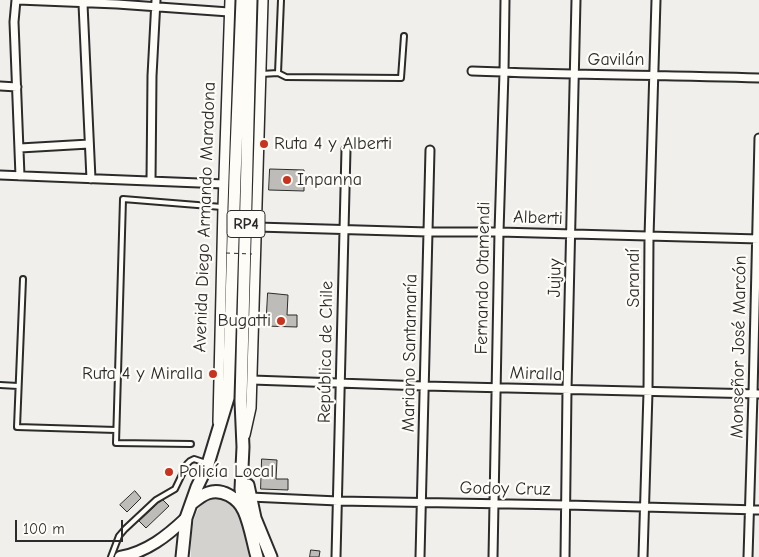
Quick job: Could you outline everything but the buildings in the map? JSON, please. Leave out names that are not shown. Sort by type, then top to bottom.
[{"type":"main road","name":"Avenida Diego Armando Maradona","points":[[191,504],[208,464],[227,404],[242,0]]},
{"type":"main road","name":"RP4","points":[[251,0],[241,401],[243,451],[241,489],[244,510],[257,557]]},
{"type":"main road","points":[[243,451],[255,518],[271,557]]},
{"type":"main road","points":[[191,504],[208,493],[222,492],[234,499],[244,510]]},
{"type":"main road","name":"RP4","points":[[182,557],[186,518],[191,504]]},
{"type":"main road","points":[[120,557],[135,553],[161,540],[186,518]]},
{"type":"street","points":[[20,176],[14,22],[17,0],[75,2],[83,4],[117,2],[156,4],[187,9],[229,12]]},
{"type":"street","points":[[187,9],[188,0]]},
{"type":"street","name":"Avenida Diego Armando Maradona","points":[[218,435],[230,0]]},
{"type":"street","points":[[243,451],[251,408],[263,0]]},
{"type":"street","name":"Fernando Otamendi","points":[[493,557],[505,0]]},
{"type":"street","name":"Jujuy","points":[[565,557],[576,0]]},
{"type":"street","name":"Sarandí","points":[[643,557],[656,0]]},
{"type":"street","points":[[83,4],[91,179]]},
{"type":"street","points":[[151,181],[152,76],[156,4]]},
{"type":"street","name":"Gavilán","points":[[472,70],[759,78]]},
{"type":"street","points":[[0,86],[17,87]]},
{"type":"street","name":"Monseñor José Marcón","points":[[748,557],[756,394],[759,138]]},
{"type":"street","points":[[20,148],[89,144]]},
{"type":"street","name":"República de Chile","points":[[336,557],[346,149]]},
{"type":"street","name":"Mariano Santamaría","points":[[420,557],[430,150]]},
{"type":"street","points":[[0,175],[224,184]]},
{"type":"street","name":"Alberti","points":[[256,228],[758,239]]},
{"type":"street","name":"Miralla","points":[[252,380],[756,394]]},
{"type":"street","name":"Godoy Cruz","points":[[250,497],[338,501],[759,510]]},
{"type":"lane","points":[[278,73],[281,0]]},
{"type":"lane","points":[[261,74],[278,73],[286,77],[401,78],[404,36]]},
{"type":"lane","points":[[190,444],[116,443],[123,199],[223,207]]},
{"type":"lane","points":[[23,279],[16,427],[116,430]]},
{"type":"lane","points":[[0,385],[18,386]]},
{"type":"lane","points":[[110,557],[119,536],[156,500],[175,489],[184,468],[190,460],[208,464]]},
{"type":"path","points":[[226,253],[252,254]]},
{"type":"shaded area","points":[[220,498],[233,506],[239,515],[250,557],[191,557],[192,530],[195,516],[201,505],[205,502]]},
{"type":"place","name":"Ruta 4 y Alberti","points":[[264,144]]},
{"type":"place","name":"Inpanna","points":[[287,180]]},
{"type":"place","name":"Bugatti","points":[[281,321]]},
{"type":"place","name":"Ruta 4 y Miralla","points":[[213,374]]},
{"type":"place","name":"Policía Local","points":[[169,472]]}]
